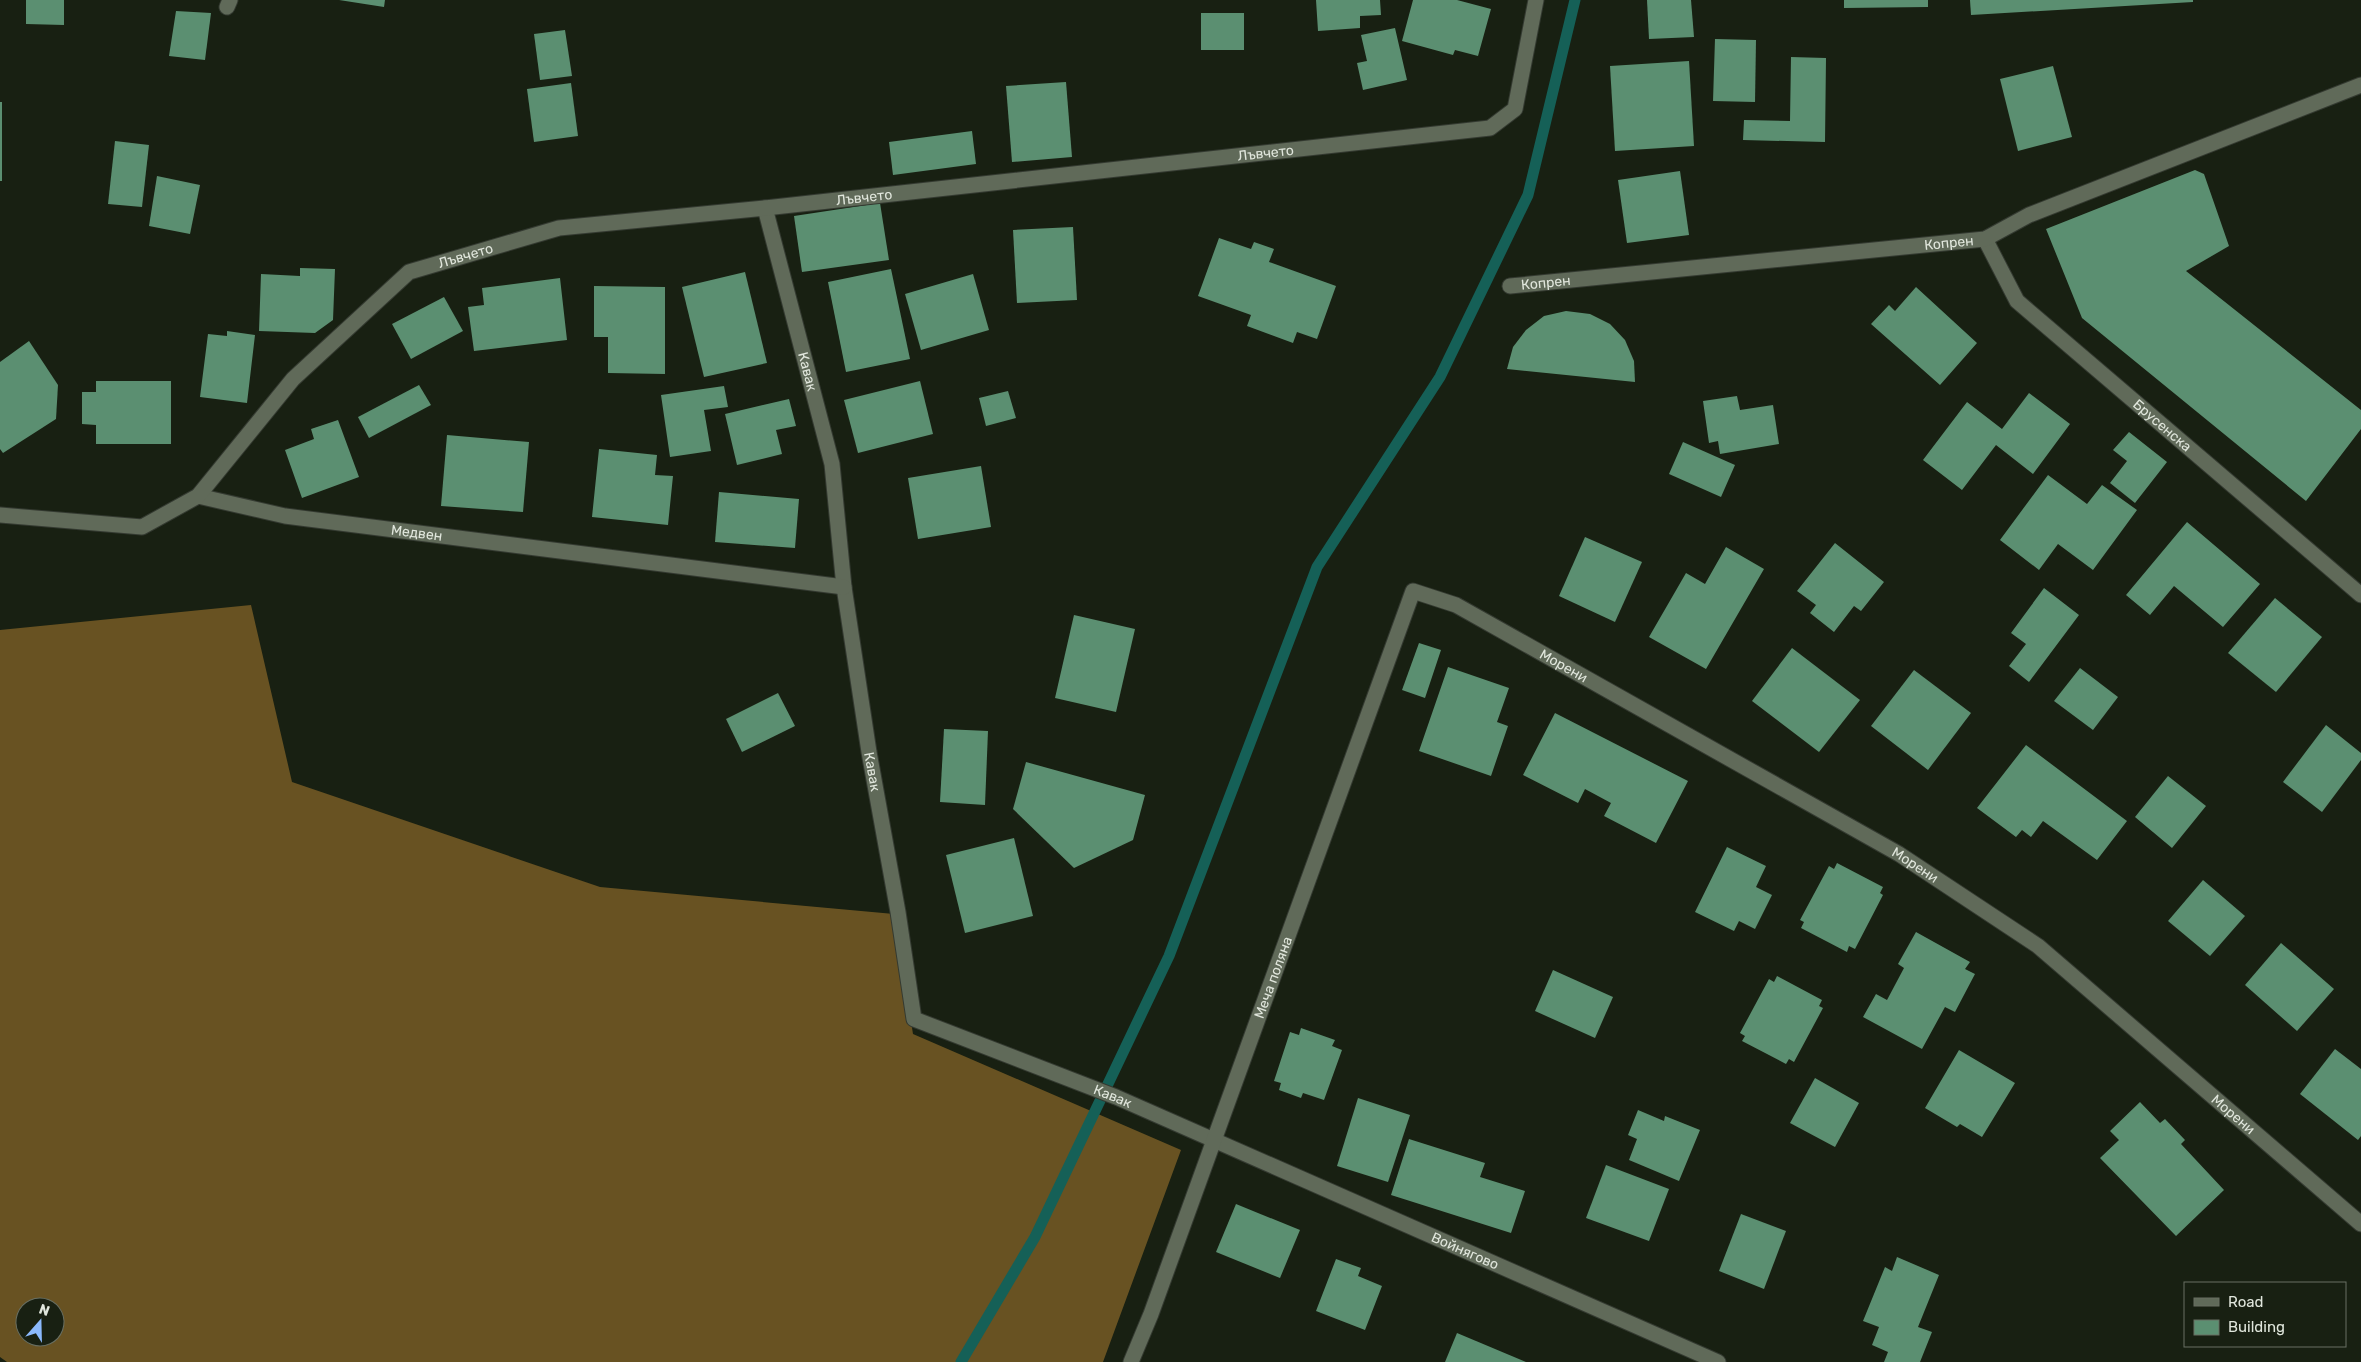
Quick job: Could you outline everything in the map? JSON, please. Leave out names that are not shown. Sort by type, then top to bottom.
[{"type":"street","name":"Лъвчето","points":[[198,496],[293,379],[409,272],[559,228],[765,208],[1490,128],[1515,109],[1536,0]]},
{"type":"street","name":"Копрен","points":[[1510,286],[1985,239],[2029,215],[2361,85]]},
{"type":"street","name":"Кавак","points":[[765,208],[832,464],[844,586],[869,752],[898,912],[914,1019],[1116,1097],[1213,1139]]},
{"type":"street","name":"Брусенска","points":[[1985,239],[2017,302],[2361,595]]},
{"type":"street","points":[[0,515],[142,528],[198,496]]},
{"type":"street","name":"Медвен","points":[[198,496],[285,516],[844,586]]},
{"type":"street","name":"Меча поляна","points":[[1131,1362],[1151,1314],[1413,591]]},
{"type":"street","name":"Морени","points":[[1413,591],[1456,606],[1899,854],[2038,946],[2361,1224]]},
{"type":"street","name":"Войнягово","points":[[1213,1139],[1718,1362]]},
{"type":"shaded area","points":[[251,605],[292,782],[600,887],[894,914],[913,1034],[1181,1150],[1103,1362],[7,1362],[0,1357],[0,630]]},
{"type":"building","points":[[26,0],[64,0],[64,25],[26,24]]},
{"type":"building","points":[[339,0],[385,0],[384,7]]},
{"type":"building","points":[[1316,0],[1380,0],[1381,15],[1360,16],[1360,28],[1318,31]]},
{"type":"building","points":[[1413,0],[1457,0],[1491,9],[1478,56],[1455,50],[1453,55],[1402,41]]},
{"type":"building","points":[[1647,0],[1691,0],[1694,37],[1649,39]]},
{"type":"building","points":[[1844,0],[1928,0],[1928,7],[1844,8]]},
{"type":"building","points":[[1970,0],[2193,0],[2193,2],[1971,15]]},
{"type":"building","points":[[176,11],[211,13],[205,60],[169,56]]},
{"type":"building","points":[[1201,13],[1244,13],[1244,50],[1201,50]]},
{"type":"building","points":[[1395,28],[1407,80],[1363,90],[1357,63],[1367,61],[1361,35]]},
{"type":"building","points":[[565,30],[572,76],[540,80],[534,34]]},
{"type":"building","points":[[1715,39],[1756,40],[1755,102],[1713,101]]},
{"type":"building","points":[[1791,57],[1826,58],[1825,142],[1743,140],[1744,120],[1790,121]]},
{"type":"building","points":[[1689,61],[1694,146],[1615,151],[1610,66]]},
{"type":"building","points":[[2053,66],[2072,137],[2018,151],[2000,79]]},
{"type":"building","points":[[1066,82],[1072,157],[1012,162],[1006,86]]},
{"type":"building","points":[[571,83],[578,136],[534,142],[527,89]]},
{"type":"building","points":[[0,102],[2,102],[2,181],[0,181]]},
{"type":"building","points":[[972,131],[976,164],[893,175],[889,142]]},
{"type":"building","points":[[115,141],[149,145],[142,207],[108,204]]},
{"type":"building","points":[[2195,170],[2204,174],[2229,246],[2186,271],[2361,410],[2361,429],[2306,501],[2082,318],[2046,229]]},
{"type":"building","points":[[1680,171],[1689,235],[1627,243],[1618,180]]},
{"type":"building","points":[[157,176],[200,185],[190,234],[149,226]]},
{"type":"building","points":[[880,203],[889,260],[802,272],[794,216]]},
{"type":"building","points":[[1073,227],[1077,300],[1017,303],[1013,230]]},
{"type":"building","points":[[1219,238],[1251,249],[1254,242],[1274,249],[1269,262],[1336,286],[1317,339],[1297,332],[1293,343],[1247,326],[1251,315],[1198,296]]},
{"type":"building","points":[[300,268],[335,269],[333,320],[315,333],[259,331],[261,274],[300,276]]},
{"type":"building","points":[[891,269],[910,359],[846,372],[828,282]]},
{"type":"building","points":[[745,272],[767,363],[704,377],[682,287]]},
{"type":"building","points":[[973,274],[989,330],[921,350],[905,294]]},
{"type":"building","points":[[560,278],[567,340],[474,351],[468,307],[484,305],[482,288]]},
{"type":"building","points":[[594,286],[665,287],[665,374],[608,373],[608,337],[594,337]]},
{"type":"building","points":[[1916,287],[1977,343],[1940,385],[1871,324],[1889,305],[1895,311]]},
{"type":"building","points":[[444,297],[463,331],[411,359],[392,324]]},
{"type":"building","points":[[1566,311],[1590,314],[1610,324],[1625,340],[1634,361],[1635,382],[1507,369],[1513,347],[1526,330],[1544,316]]},
{"type":"building","points":[[227,331],[255,335],[247,403],[200,397],[208,334],[227,336]]},
{"type":"building","points":[[29,341],[58,385],[56,419],[3,453],[0,449],[0,362]]},
{"type":"building","points":[[96,381],[171,381],[171,444],[96,444],[96,425],[82,424],[82,392],[96,392]]},
{"type":"building","points":[[920,381],[933,434],[858,453],[844,400]]},
{"type":"building","points":[[419,385],[431,405],[369,438],[358,417]]},
{"type":"building","points":[[724,386],[728,407],[704,410],[711,451],[670,457],[661,395]]},
{"type":"building","points":[[1008,391],[1016,418],[986,426],[979,398]]},
{"type":"building","points":[[2029,393],[2070,424],[2033,474],[1996,445],[1962,490],[1923,460],[1967,402],[2002,429]]},
{"type":"building","points":[[1737,396],[1740,410],[1773,405],[1779,444],[1720,454],[1718,441],[1709,443],[1703,401]]},
{"type":"building","points":[[789,399],[796,426],[776,430],[782,454],[737,465],[725,414]]},
{"type":"building","points":[[338,420],[359,477],[302,498],[285,450],[314,439],[311,429]]},
{"type":"building","points":[[2129,432],[2167,462],[2135,503],[2110,483],[2127,461],[2113,450]]},
{"type":"building","points":[[447,435],[529,442],[523,512],[441,506]]},
{"type":"building","points":[[1683,442],[1735,465],[1721,497],[1669,474]]},
{"type":"building","points":[[599,449],[657,455],[655,475],[673,476],[668,525],[592,517]]},
{"type":"building","points":[[981,466],[991,527],[918,539],[908,478]]},
{"type":"building","points":[[2048,475],[2087,504],[2102,485],[2137,510],[2093,570],[2058,544],[2039,570],[2000,540]]},
{"type":"building","points":[[719,492],[799,499],[795,548],[715,542]]},
{"type":"building","points":[[2187,522],[2260,584],[2223,627],[2174,586],[2150,615],[2126,595]]},
{"type":"building","points":[[1585,537],[1642,562],[1615,622],[1559,596]]},
{"type":"building","points":[[1835,543],[1884,582],[1861,611],[1854,606],[1834,632],[1810,613],[1816,605],[1797,591]]},
{"type":"building","points":[[1726,547],[1764,569],[1706,669],[1649,637],[1686,573],[1705,584]]},
{"type":"building","points":[[2044,588],[2079,615],[2029,682],[2009,666],[2026,644],[2011,633]]},
{"type":"building","points":[[2275,598],[2322,637],[2276,692],[2228,653]]},
{"type":"building","points":[[1074,615],[1135,629],[1116,712],[1055,698]]},
{"type":"building","points":[[1419,643],[1441,650],[1425,698],[1402,690]]},
{"type":"building","points":[[1792,648],[1860,700],[1819,752],[1752,701]]},
{"type":"building","points":[[1448,667],[1509,688],[1497,722],[1508,726],[1491,776],[1419,751]]},
{"type":"building","points":[[2080,668],[2118,697],[2093,730],[2054,701]]},
{"type":"building","points":[[1914,670],[1971,713],[1928,770],[1871,726]]},
{"type":"building","points":[[778,693],[795,726],[742,752],[726,719]]},
{"type":"building","points":[[1555,713],[1688,781],[1656,843],[1604,816],[1611,803],[1585,789],[1578,803],[1523,775]]},
{"type":"building","points":[[2326,725],[2361,753],[2361,760],[2322,812],[2283,782]]},
{"type":"building","points":[[944,729],[988,731],[985,805],[940,802]]},
{"type":"building","points":[[2026,745],[2127,821],[2097,860],[2043,821],[2031,837],[2022,830],[2016,837],[1977,808]]},
{"type":"building","points":[[1026,762],[1145,795],[1133,840],[1074,868],[1013,809]]},
{"type":"building","points":[[2168,776],[2206,806],[2172,848],[2135,817]]},
{"type":"building","points":[[1014,838],[1033,916],[965,933],[946,855]]},
{"type":"building","points":[[1727,847],[1766,866],[1756,887],[1772,895],[1755,929],[1739,921],[1734,931],[1695,912]]},
{"type":"building","points":[[1837,863],[1883,887],[1880,893],[1883,895],[1855,949],[1849,946],[1847,952],[1801,928],[1804,922],[1800,920],[1829,866],[1834,869]]},
{"type":"building","points":[[2203,880],[2245,916],[2210,956],[2168,921]]},
{"type":"building","points":[[1916,932],[1970,962],[1965,969],[1975,974],[1955,1012],[1945,1007],[1922,1049],[1863,1017],[1876,994],[1887,1000],[1904,968],[1898,964]]},
{"type":"building","points":[[2281,943],[2334,989],[2297,1031],[2245,985]]},
{"type":"building","points":[[1553,970],[1613,997],[1595,1038],[1535,1011]]},
{"type":"building","points":[[1777,976],[1822,1000],[1819,1006],[1823,1008],[1794,1062],[1789,1059],[1786,1064],[1742,1041],[1745,1036],[1740,1033],[1769,979],[1774,982]]},
{"type":"building","points":[[1301,1028],[1335,1040],[1332,1046],[1342,1050],[1324,1100],[1303,1093],[1301,1098],[1279,1090],[1281,1083],[1274,1081],[1290,1032],[1299,1035]]},
{"type":"building","points":[[2335,1049],[2361,1069],[2361,1136],[2358,1140],[2300,1094]]},
{"type":"building","points":[[1959,1050],[2015,1083],[1982,1137],[1960,1124],[1957,1127],[1925,1108]]},
{"type":"building","points":[[1815,1078],[1859,1103],[1835,1147],[1790,1123]]},
{"type":"building","points":[[1358,1098],[1410,1115],[1388,1182],[1337,1166]]},
{"type":"building","points":[[2140,1102],[2160,1123],[2165,1119],[2185,1140],[2181,1144],[2224,1190],[2176,1236],[2100,1158],[2119,1140],[2110,1131]]},
{"type":"building","points":[[1638,1110],[1664,1121],[1665,1116],[1700,1130],[1679,1181],[1629,1160],[1637,1139],[1628,1135]]},
{"type":"building","points":[[1409,1139],[1485,1163],[1480,1177],[1525,1191],[1511,1233],[1391,1195]]},
{"type":"building","points":[[1606,1165],[1669,1189],[1649,1241],[1586,1218]]},
{"type":"building","points":[[1236,1204],[1300,1230],[1280,1278],[1216,1252]]},
{"type":"building","points":[[1741,1214],[1786,1231],[1764,1289],[1719,1271]]},
{"type":"building","points":[[1897,1257],[1939,1275],[1918,1327],[1932,1332],[1920,1362],[1884,1362],[1888,1352],[1872,1345],[1879,1327],[1863,1321],[1885,1267],[1892,1271]]},
{"type":"building","points":[[1336,1259],[1361,1268],[1358,1276],[1382,1286],[1365,1330],[1316,1311]]},
{"type":"building","points":[[1457,1333],[1526,1362],[1445,1362]]},
{"type":"waterway","points":[[961,1362],[1035,1237],[1169,956],[1317,567],[1440,377],[1528,195],[1575,0]]}]
